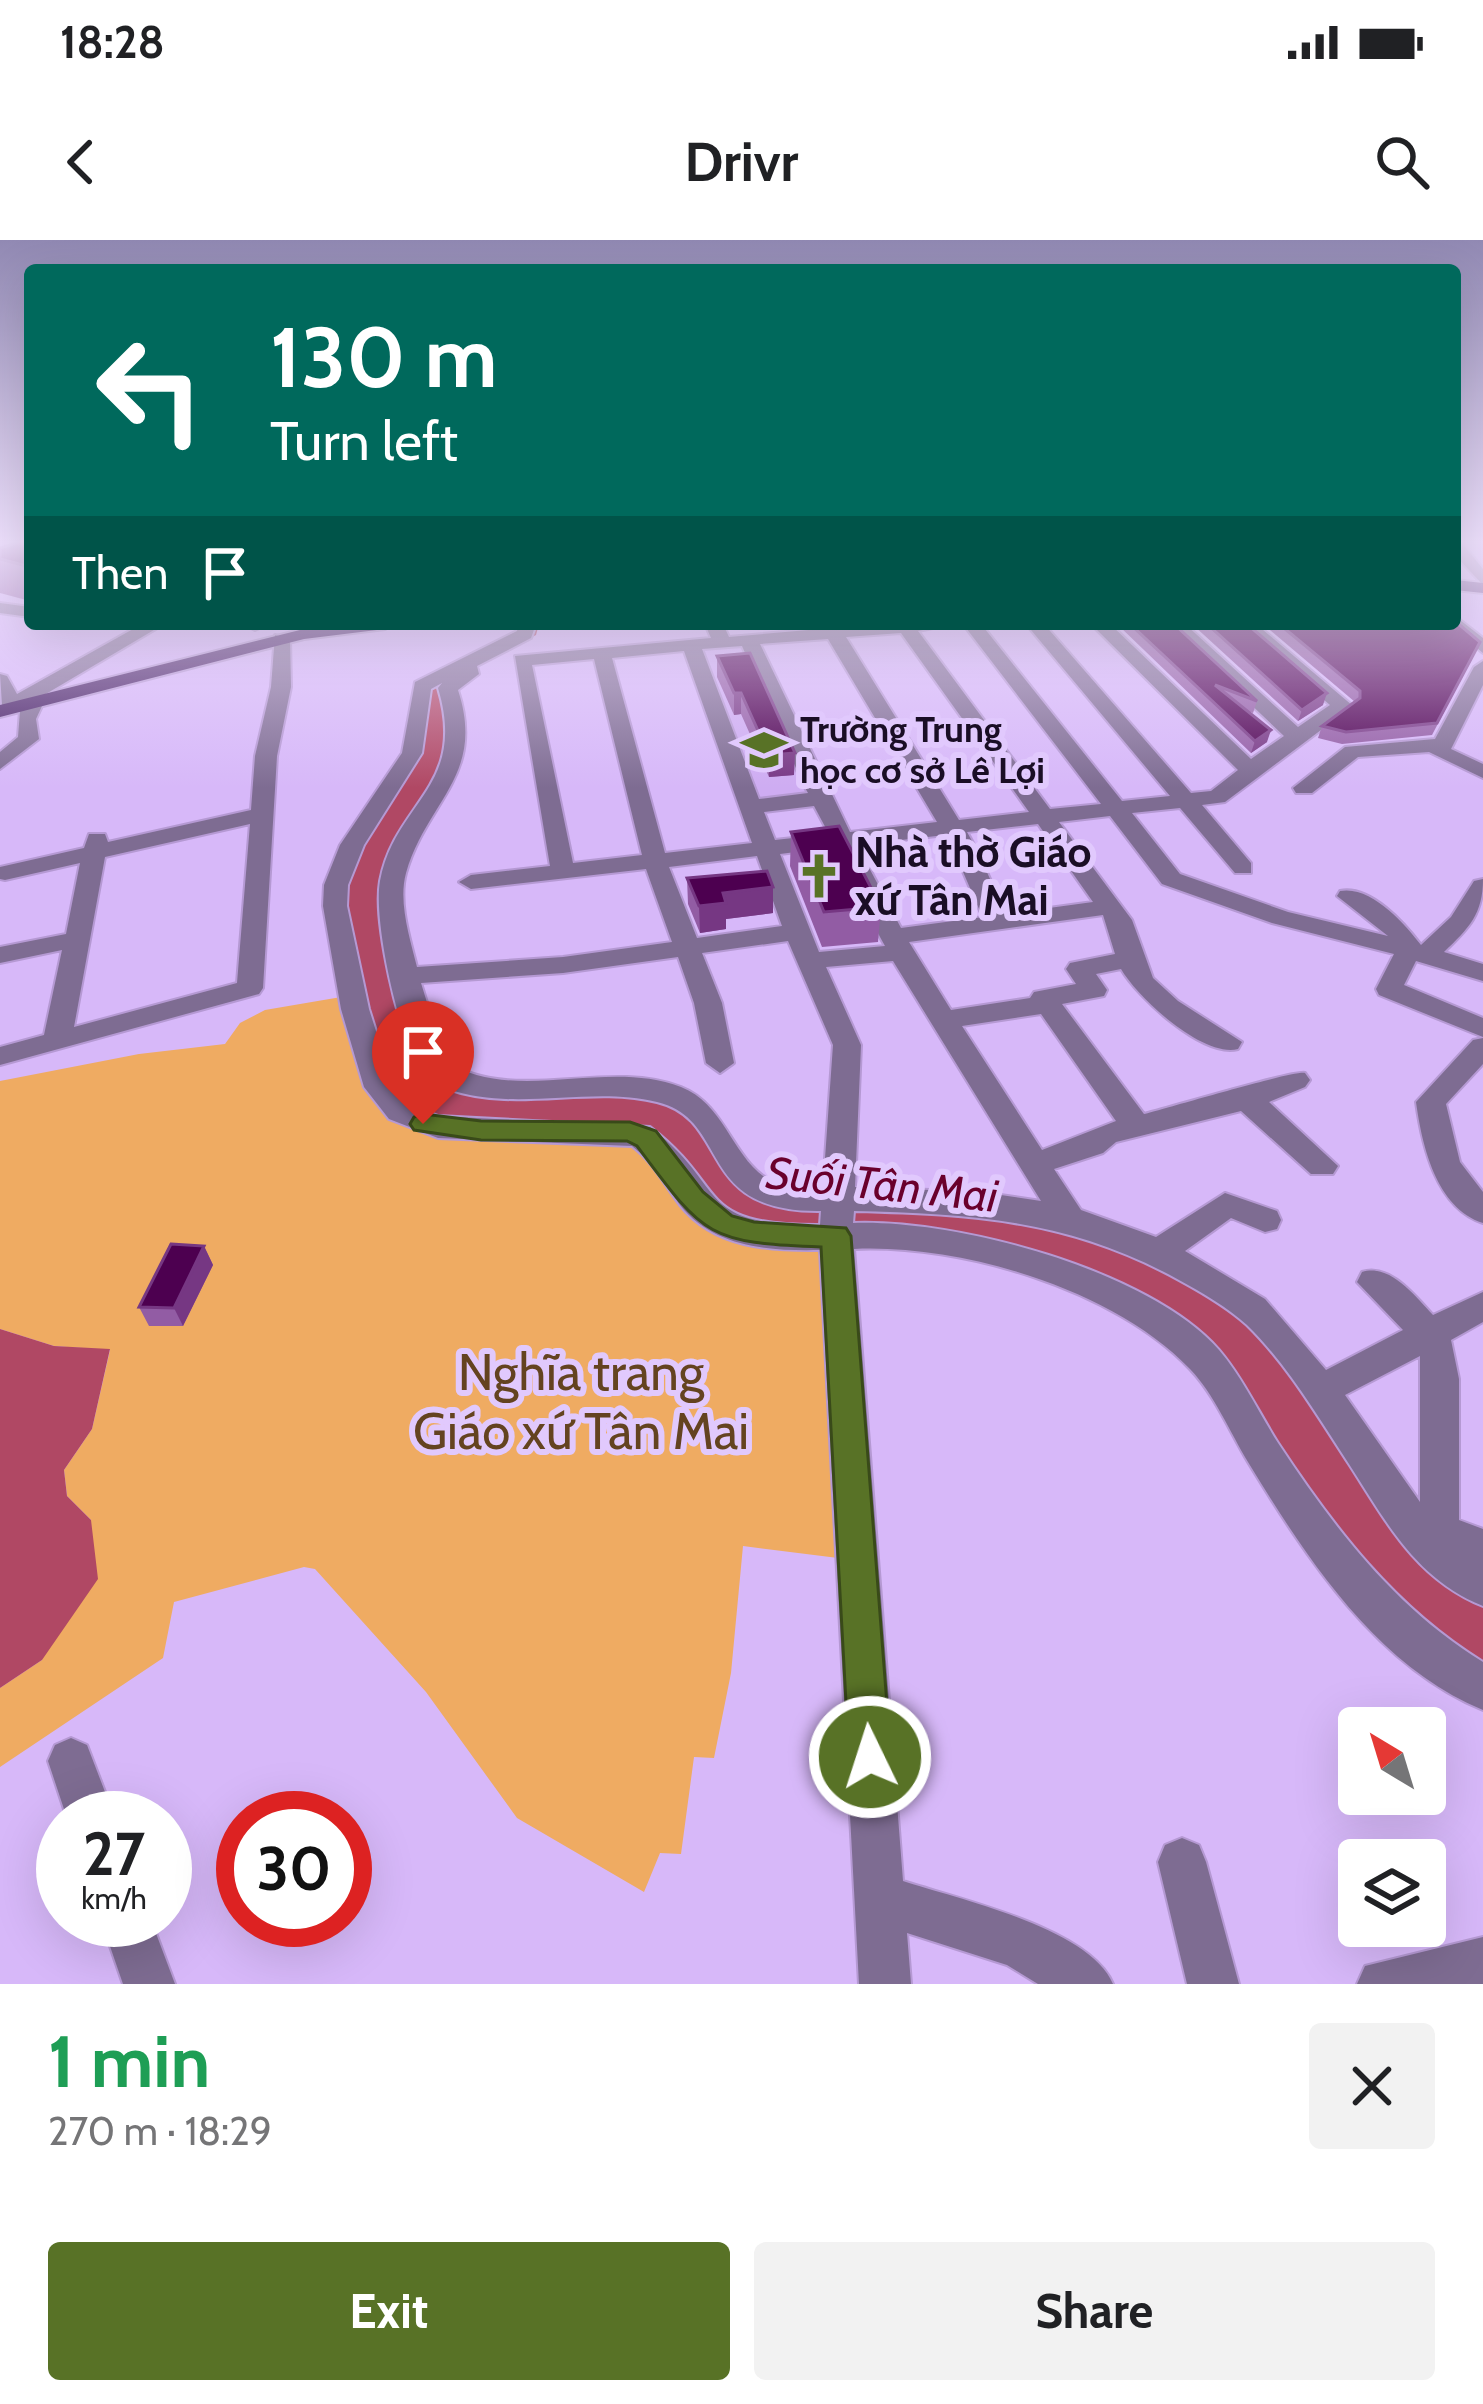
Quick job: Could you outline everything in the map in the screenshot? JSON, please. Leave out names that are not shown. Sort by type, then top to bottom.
[{"type":"main road","points":[[14,707],[313,630]]},
{"type":"street","points":[[1461,627],[1483,648]]},
{"type":"street","points":[[14,707],[144,630]]},
{"type":"street","points":[[526,630],[426,683],[412,755],[346,859],[334,895],[370,1067],[388,1101],[423,1124],[459,1130],[630,1132],[646,1138],[693,1199],[722,1225],[754,1233],[832,1211],[999,1203],[1068,1217],[1161,1251],[1252,1309],[1437,1544],[1483,1586]]},
{"type":"street","points":[[541,630],[538,637],[456,679],[448,688],[460,717],[458,748],[391,883],[393,922],[429,1060],[453,1083],[501,1089],[634,1088],[673,1095],[691,1105],[757,1187],[913,1236],[985,1250],[1083,1284],[1190,1344],[1206,1361],[1340,1569],[1383,1616],[1450,1670],[1483,1688]]},
{"type":"street","points":[[643,630],[651,648]]},
{"type":"street","points":[[562,871],[522,660],[691,645],[746,634],[828,630],[978,869],[980,887],[998,922]]},
{"type":"street","points":[[908,630],[1119,920],[1127,960],[1147,993],[1228,1042]]},
{"type":"street","points":[[977,630],[1171,879],[1310,911],[1483,973]]},
{"type":"street","points":[[1040,630],[1243,868]]},
{"type":"street","points":[[1106,630],[1252,772]]},
{"type":"street","points":[[1181,630],[1297,737]]},
{"type":"street","points":[[471,882],[1217,797],[1341,704],[1252,630]]},
{"type":"street","points":[[746,634],[821,798],[897,945],[1068,1217]]},
{"type":"street","points":[[0,1056],[250,988],[266,756],[281,687],[281,639]]},
{"type":"street","points":[[691,645],[778,884],[848,1045],[832,1211],[885,1984]]},
{"type":"street","points":[[601,652],[655,861],[676,893],[684,948],[708,1003],[719,1063]]},
{"type":"street","points":[[1483,667],[1442,742],[1444,755],[1483,772]]},
{"type":"street","points":[[0,680],[26,719],[29,739],[0,763]]},
{"type":"street","points":[[420,700],[452,697]]},
{"type":"street","points":[[1304,788],[1346,753],[1442,742],[1483,749]]},
{"type":"street","points":[[750,807],[821,798]]},
{"type":"street","points":[[5,873],[96,843],[262,814]]},
{"type":"street","points":[[57,1041],[96,843]]},
{"type":"street","points":[[744,887],[778,884]]},
{"type":"street","points":[[1483,886],[1461,922],[1418,951],[1389,989],[1483,1028]]},
{"type":"street","points":[[1349,896],[1398,930],[1418,951]]},
{"type":"street","points":[[810,961],[998,922],[1109,907]]},
{"type":"street","points":[[408,976],[536,968],[797,932]]},
{"type":"street","points":[[0,955],[77,939]]},
{"type":"street","points":[[1127,960],[1079,969],[1094,990],[1044,998],[1137,1127]]},
{"type":"street","points":[[942,1020],[1048,1004]]},
{"type":"street","points":[[1483,1047],[1431,1102],[1437,1153],[1457,1188],[1483,1211]]},
{"type":"street","points":[[1035,1164],[1092,1145],[1106,1134],[1247,1099],[1294,1080]]},
{"type":"street","points":[[1247,1099],[1322,1166]]},
{"type":"street","points":[[1161,1251],[1225,1205],[1238,1206],[1265,1220]]},
{"type":"street","points":[[1374,1282],[1437,1349],[1437,1544]]},
{"type":"street","points":[[1319,1391],[1483,1306]]},
{"type":"street","points":[[1437,1544],[1483,1548]]},
{"type":"street","points":[[71,1762],[81,1791]]},
{"type":"street","points":[[1182,1862],[1214,1984]]},
{"type":"street","points":[[880,1899],[1018,1943],[1087,1984]]},
{"type":"street","points":[[136,1947],[149,1984]]},
{"type":"street","points":[[1383,1984],[1483,1963]]},
{"type":"shaded area","name":"Suối Tân Mai","points":[[522,630],[537,630],[536,635],[458,674],[452,749],[388,869],[434,1078],[634,1093],[685,1109],[741,1183],[998,1209],[1157,1256],[1250,1317],[1483,1596],[1483,1676],[1387,1606],[1215,1359],[987,1243],[738,1223],[642,1128],[497,1125],[419,1114],[386,1085],[345,918],[348,869],[418,753],[426,688]]},
{"type":"shaded area","name":"Trường Trung học cơ sở Lê Lợi","points":[[745,643],[814,795],[755,803],[695,647]]},
{"type":"shaded area","points":[[0,1329],[54,1346],[110,1349],[92,1429],[64,1470],[67,1496],[91,1520],[98,1579],[42,1660],[0,1688]]},
{"type":"green space","name":"Nghĩa trang Giáo xứ Tân Mai","points":[[347,996],[355,1034],[626,1137],[827,1242],[846,1559],[743,1546],[731,1673],[714,1758],[694,1757],[681,1854],[660,1853],[644,1892],[517,1818],[426,1692],[315,1569],[304,1567],[174,1602],[163,1658],[0,1767],[0,1688],[42,1660],[91,1520],[67,1496],[64,1470],[92,1429],[110,1350],[54,1346],[0,1329],[0,1081],[139,1054],[225,1044],[240,1023],[265,1010]]},
{"type":"building","points":[[1461,626],[1480,642],[1437,723],[1346,732],[1322,726],[1360,698],[1360,691],[1286,630],[1461,630]]},
{"type":"building","points":[[1136,630],[1180,630],[1257,701],[1215,685],[1271,730],[1255,741]]},
{"type":"building","points":[[1214,630],[1254,630],[1327,693],[1302,710]]},
{"type":"building","points":[[750,653],[795,753],[769,755],[741,693],[734,693],[717,656]]},
{"type":"building","points":[[839,826],[881,907],[824,912],[791,832]]},
{"type":"building","points":[[767,871],[773,887],[723,893],[726,903],[699,906],[687,878]]},
{"type":"building","points":[[171,1244],[204,1246],[174,1308],[139,1307]]},
{"type":"place","name":"Trường Trung học cơ sở Lê Lợi","points":[[764,750]]},
{"type":"place","name":"Nhà thờ Giáo xứ Tân Mai","points":[[819,876]]},
{"type":"route","points":[[423,1124],[481,1131],[630,1132],[646,1138],[693,1199],[722,1225],[754,1233],[836,1236],[870,1757]]}]
